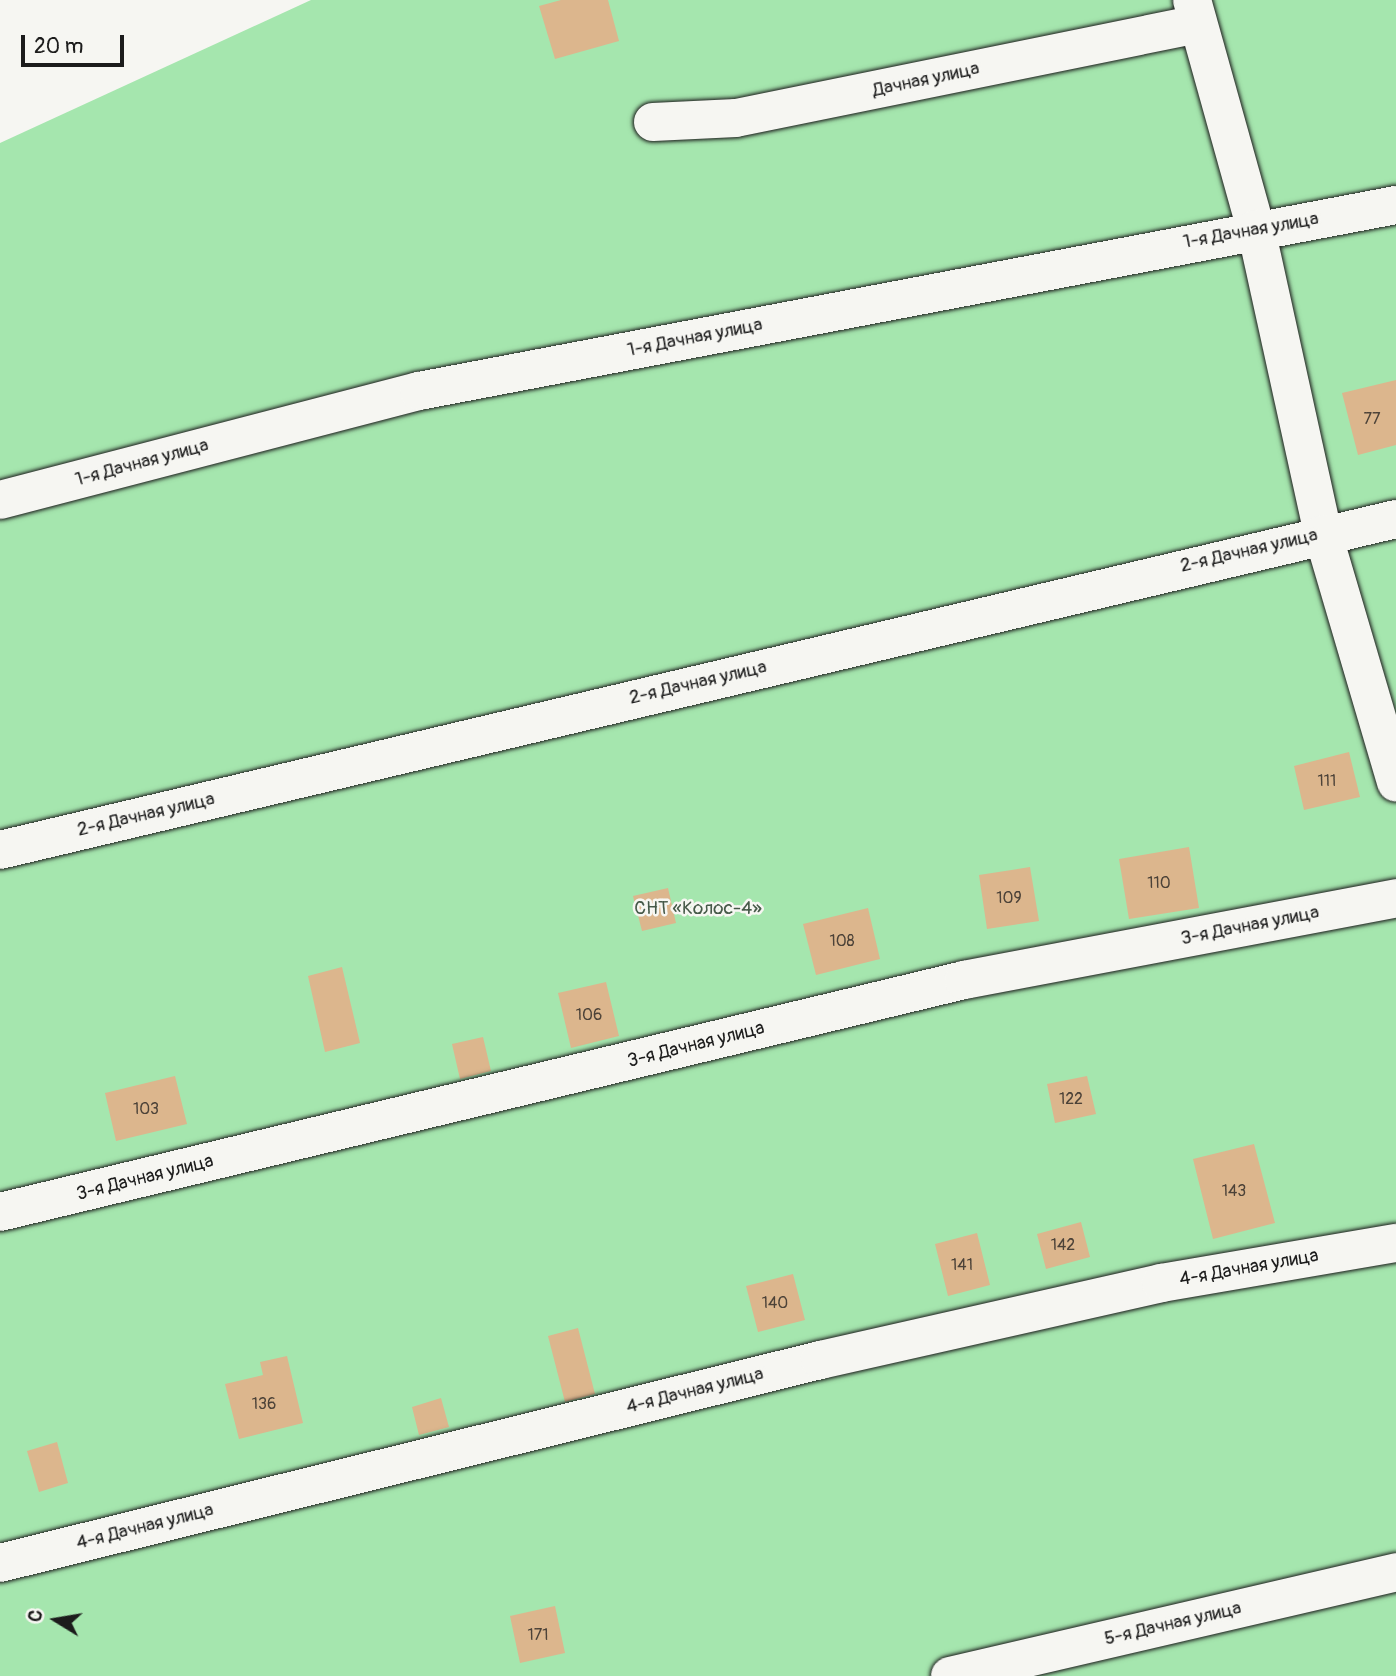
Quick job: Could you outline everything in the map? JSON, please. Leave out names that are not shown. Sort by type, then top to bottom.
[{"type":"street","name":"Дачная улица","points":[[653,122],[736,118],[1195,12]]},
{"type":"street","points":[[1195,12],[1256,229],[1323,534],[1396,782]]},
{"type":"street","name":"1-я Дачная улица","points":[[0,500],[419,391],[1256,229],[1396,205]]},
{"type":"street","name":"2-я Дачная улица","points":[[0,849],[1323,534],[1396,519]]},
{"type":"street","name":"3-я Дачная улица","points":[[0,1213],[964,980],[1396,898]]},
{"type":"street","name":"4-я Дачная улица","points":[[0,1563],[847,1354],[1161,1283],[1396,1243]]},
{"type":"street","name":"5-я Дачная улица","points":[[950,1676],[1396,1572]]},
{"type":"green space","name":"СНТ «Колос-4»","points":[[311,0],[1396,0],[1396,1676],[0,1676],[0,143]]},
{"type":"building","points":[[561,0],[608,0],[619,41],[555,59],[539,6]]},
{"type":"building","points":[[1396,380],[1396,445],[1358,455],[1342,393]]},
{"type":"building","points":[[1349,752],[1360,797],[1304,810],[1294,766]]},
{"type":"building","points":[[1189,847],[1199,908],[1129,919],[1119,859]]},
{"type":"building","points":[[1030,867],[1039,921],[987,929],[979,875]]},
{"type":"building","points":[[668,888],[676,923],[642,931],[633,896]]},
{"type":"building","points":[[868,908],[880,959],[816,975],[803,924]]},
{"type":"building","points":[[342,967],[360,1043],[325,1052],[308,976]]},
{"type":"building","points":[[606,982],[619,1036],[571,1048],[558,993]]},
{"type":"building","points":[[483,1037],[491,1071],[460,1079],[452,1044]]},
{"type":"building","points":[[175,1076],[187,1124],[116,1141],[105,1093]]},
{"type":"building","points":[[1087,1076],[1096,1114],[1055,1123],[1047,1084]]},
{"type":"building","points":[[1254,1144],[1275,1223],[1213,1239],[1193,1159]]},
{"type":"building","points":[[1081,1222],[1090,1257],[1046,1269],[1037,1234]]},
{"type":"building","points":[[977,1233],[990,1285],[948,1296],[935,1244]]},
{"type":"building","points":[[793,1274],[805,1320],[758,1332],[746,1286]]},
{"type":"building","points":[[578,1328],[595,1394],[565,1402],[548,1336]]},
{"type":"building","points":[[287,1356],[303,1423],[239,1439],[225,1384],[263,1375],[260,1362]]},
{"type":"building","points":[[441,1398],[449,1427],[419,1435],[412,1407]]},
{"type":"building","points":[[57,1442],[68,1483],[39,1492],[27,1451]]},
{"type":"building","points":[[555,1606],[565,1653],[520,1663],[510,1616]]}]
